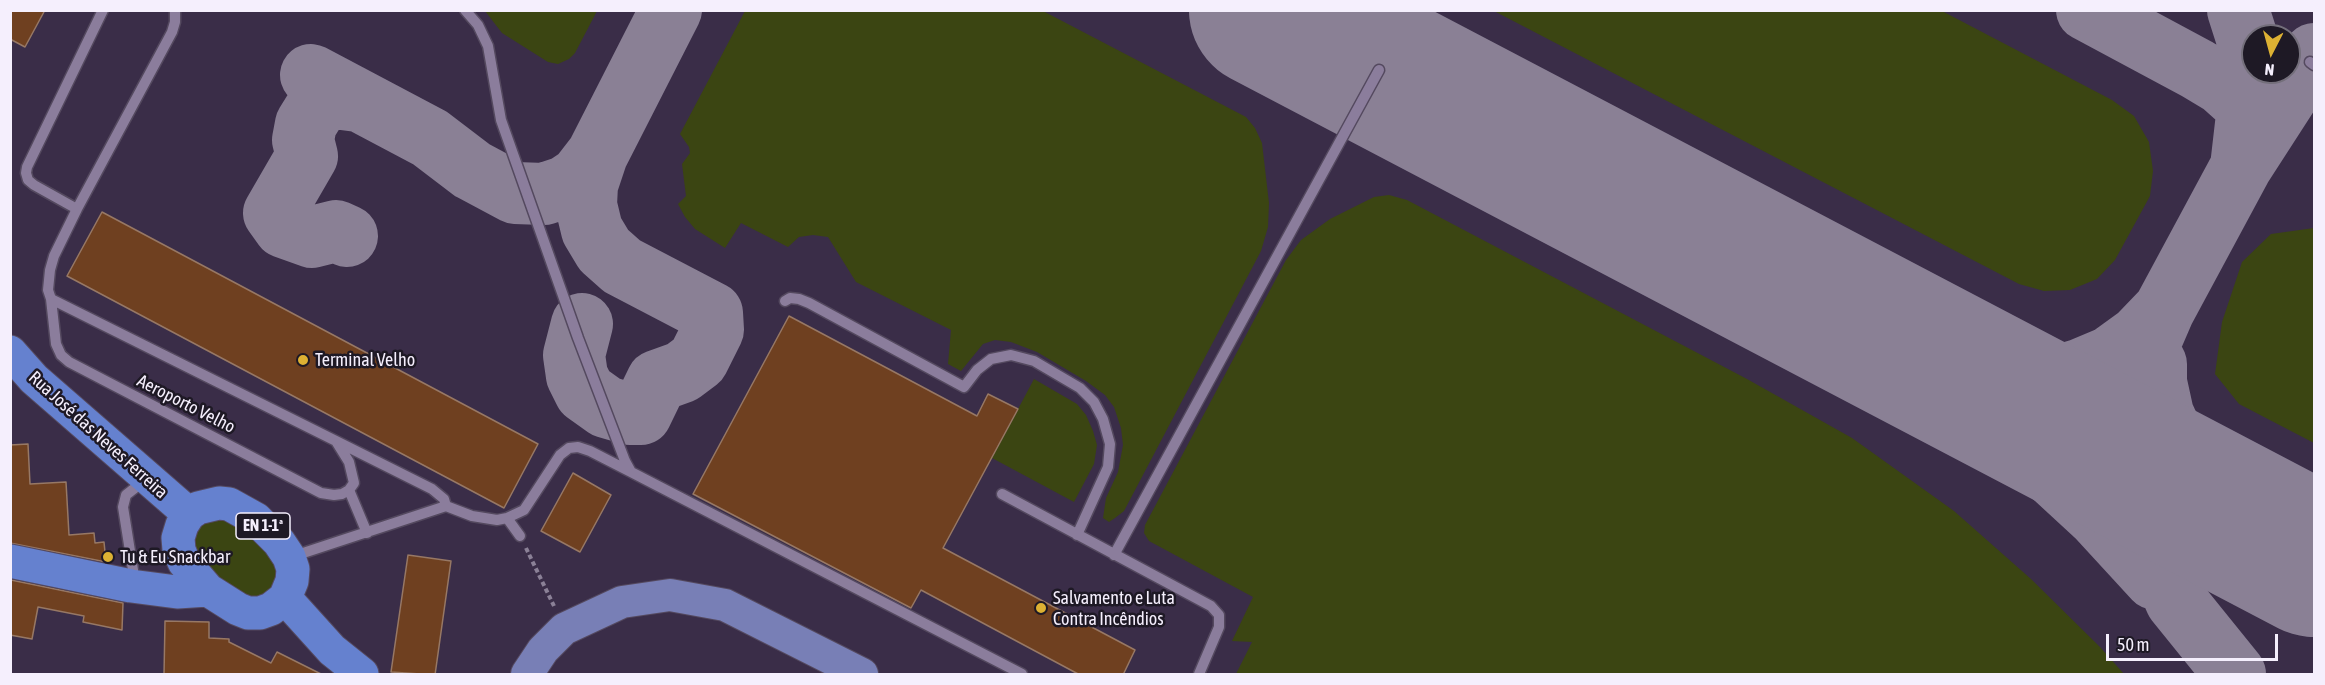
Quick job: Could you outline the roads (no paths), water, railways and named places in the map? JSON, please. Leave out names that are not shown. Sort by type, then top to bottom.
[{"type":"main road","name":"Rua José das Neves Ferreira","points":[[10,352],[34,379],[189,514]]},
{"type":"main road","name":"EN 1-1ª","points":[[189,514],[208,504],[229,504],[256,519],[290,557],[293,569],[292,582],[285,598]]},
{"type":"main road","points":[[189,514],[178,538],[179,550],[191,572],[208,590],[248,613],[260,613],[271,609],[285,598],[332,650],[362,675]]},
{"type":"main road","points":[[10,561],[131,586],[177,592],[208,590]]},
{"type":"street","points":[[526,672],[564,629],[622,602],[670,595],[725,605],[862,675]]},
{"type":"lane","points":[[76,209],[34,185],[28,180],[26,173],[104,10]]},
{"type":"lane","name":"Aeroporto Velho","points":[[175,10],[172,32],[76,209],[50,270],[48,290],[56,344],[61,355],[69,362],[321,493],[334,495],[349,490]]},
{"type":"lane","points":[[465,10],[478,25],[488,46],[501,120],[579,339],[631,472]]},
{"type":"lane","points":[[1114,555],[1378,69]]},
{"type":"lane","points":[[785,301],[790,298],[809,303],[964,387],[977,370],[991,359],[1011,355],[1034,361],[1080,388],[1099,410],[1110,444],[1108,467],[1077,535]]},
{"type":"lane","name":"Aeroporto Velho","points":[[51,299],[432,489],[444,499],[446,506]]},
{"type":"lane","points":[[336,441],[353,473],[354,483],[349,490],[367,533]]},
{"type":"lane","points":[[290,557],[446,506],[472,516],[497,520],[507,518],[524,510],[560,455],[569,448],[578,447],[631,472],[1022,675]]},
{"type":"lane","points":[[131,586],[133,570],[123,507],[130,491],[148,478]]},
{"type":"lane","points":[[1002,494],[1211,606],[1219,615],[1220,627],[1200,675]]},
{"type":"lane","points":[[507,518],[520,536]]},
{"type":"place","name":"Terminal Velho","points":[[303,360]]},
{"type":"place","name":"Tu & Eu Snackbar","points":[[108,557]]},
{"type":"place","name":"Salvamento e Luta Contra Incêndios","points":[[1041,608]]}]
